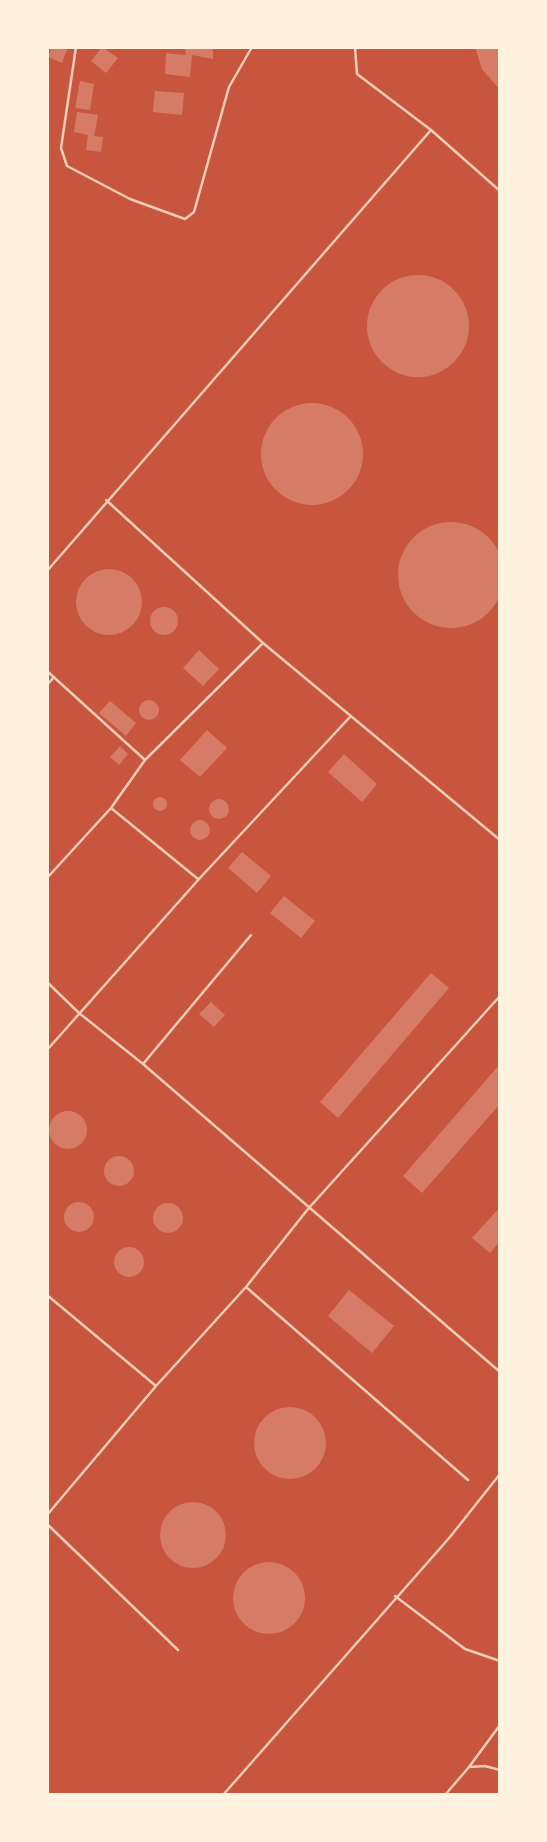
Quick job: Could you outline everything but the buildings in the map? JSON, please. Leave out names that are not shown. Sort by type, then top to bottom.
[{"type":"lane","points":[[76,47],[61,148],[67,166],[130,199],[185,219],[194,212],[229,87],[252,47]]},
{"type":"lane","points":[[355,47],[356,74],[432,130],[500,191]]},
{"type":"lane","points":[[47,571],[106,500],[432,130]]},
{"type":"lane","points":[[106,500],[263,643],[500,840]]},
{"type":"lane","points":[[47,878],[111,808],[145,760],[263,643]]},
{"type":"lane","points":[[47,671],[145,760]]},
{"type":"lane","points":[[47,685],[54,677]]},
{"type":"lane","points":[[47,1050],[199,879],[350,717]]},
{"type":"lane","points":[[111,808],[199,879]]},
{"type":"lane","points":[[144,1064],[251,935]]},
{"type":"lane","points":[[47,982],[79,1013],[144,1064],[308,1209],[500,1372]]},
{"type":"lane","points":[[47,1514],[156,1386],[246,1287],[308,1209],[500,996]]},
{"type":"lane","points":[[246,1287],[468,1480]]},
{"type":"lane","points":[[47,1295],[156,1386]]},
{"type":"lane","points":[[223,1795],[395,1596],[450,1537],[500,1474]]},
{"type":"lane","points":[[47,1524],[178,1650]]},
{"type":"lane","points":[[395,1596],[465,1649],[500,1661]]},
{"type":"lane","points":[[444,1795],[500,1725]]},
{"type":"lane","points":[[469,1767],[485,1766],[500,1770]]}]
